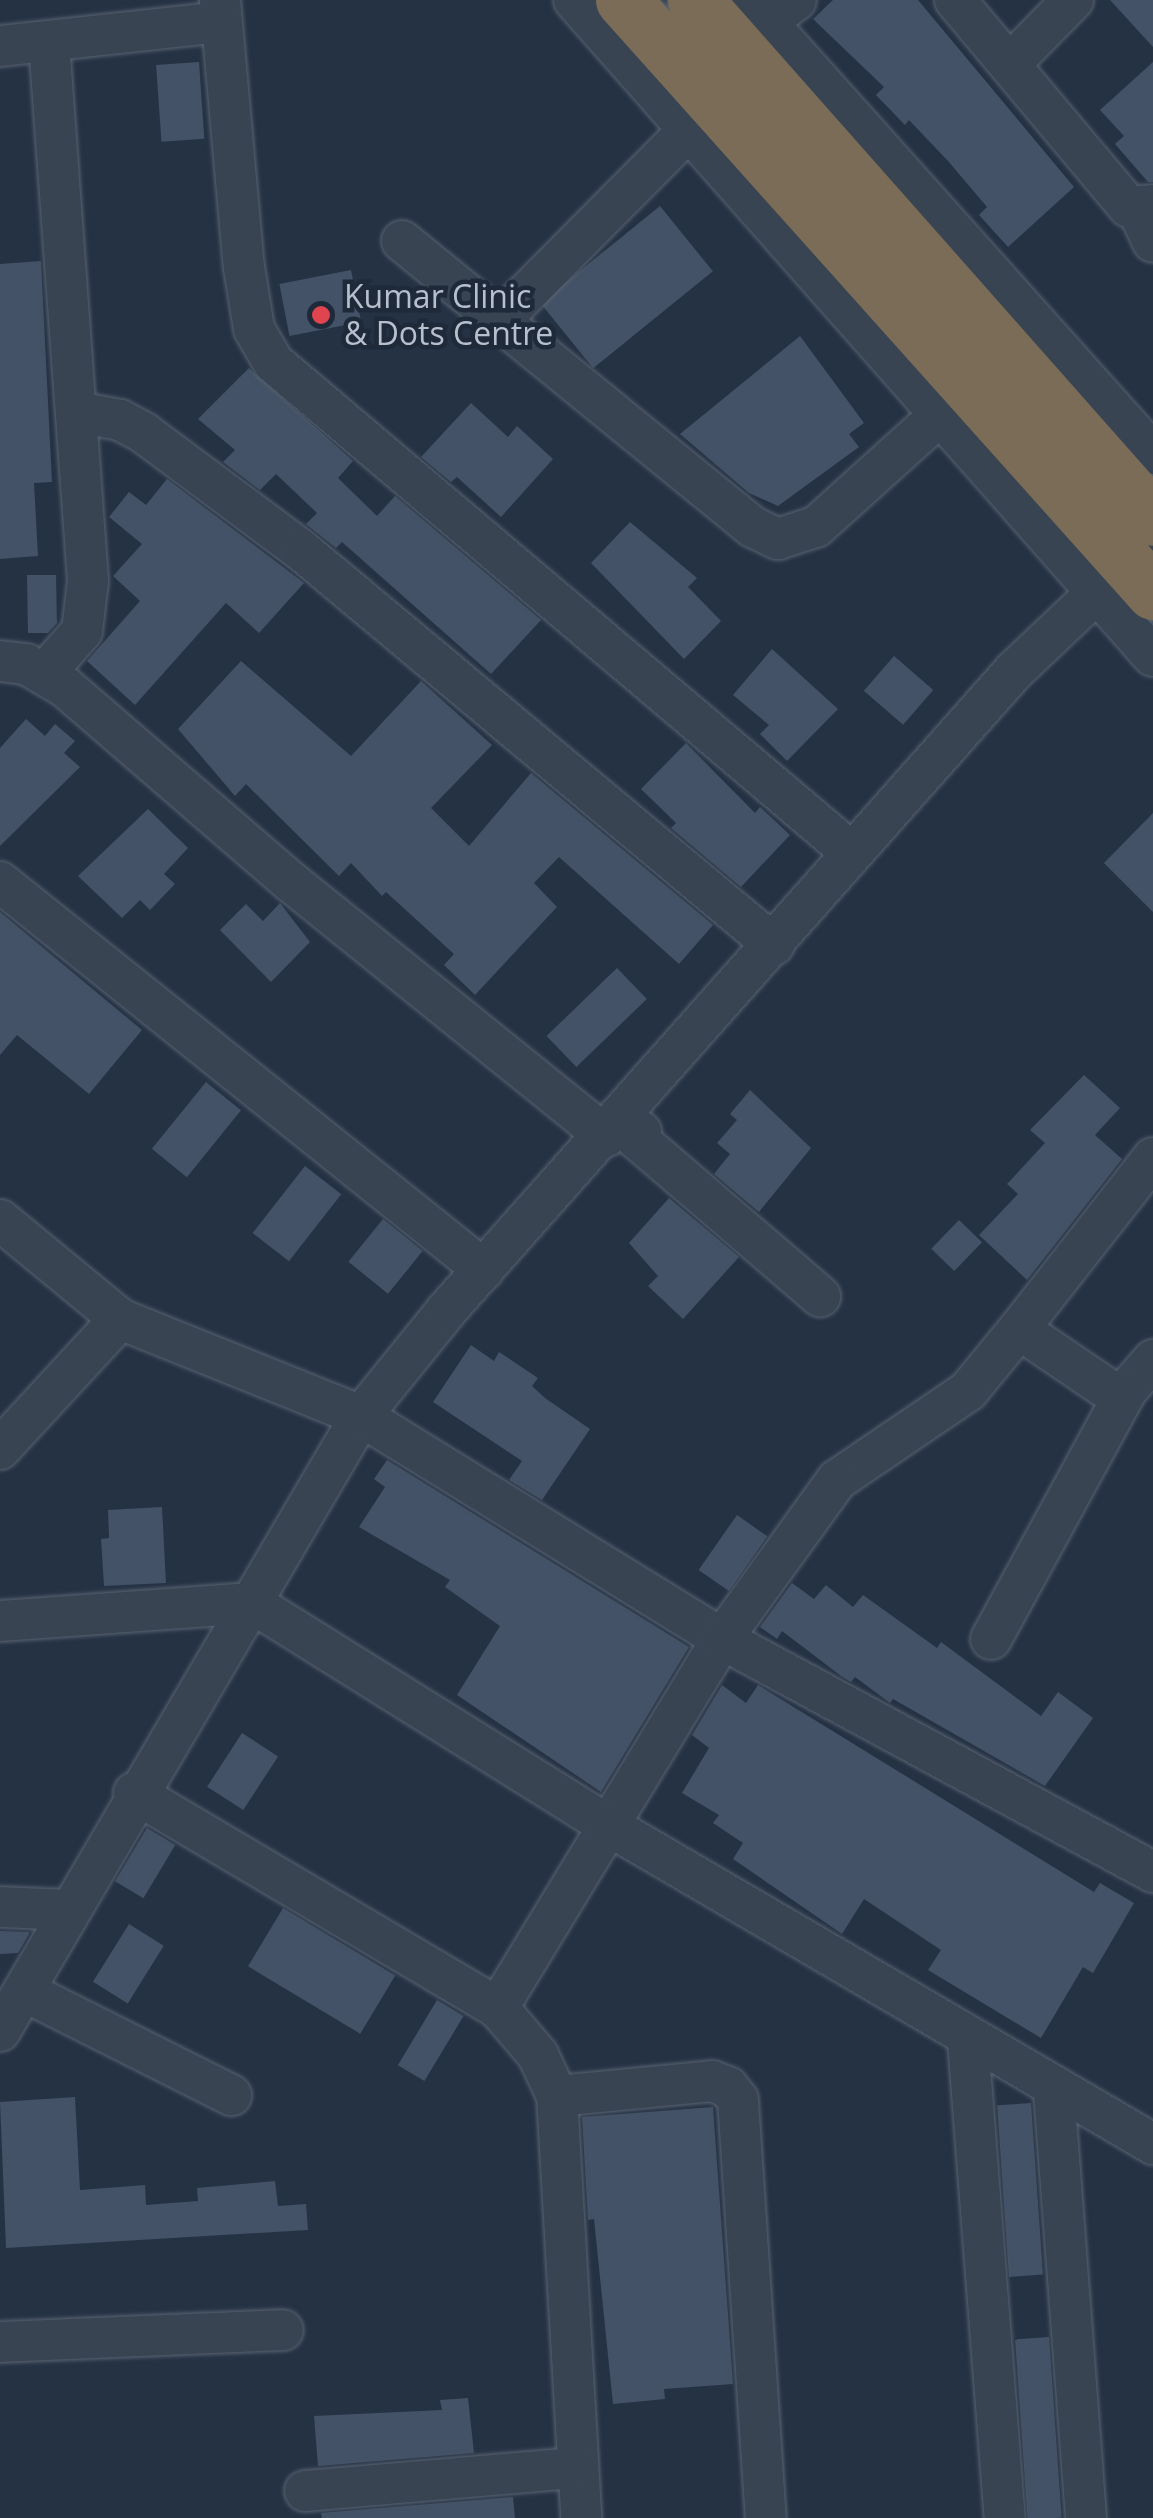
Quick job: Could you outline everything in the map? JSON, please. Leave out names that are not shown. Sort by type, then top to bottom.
[{"type":"highway","points":[[623,0],[1136,561]]},
{"type":"highway","points":[[695,0],[761,17],[1025,342],[1136,561]]},
{"type":"street","points":[[574,0],[940,415],[1136,561],[1153,656]]},
{"type":"street","points":[[956,0],[1148,219]]},
{"type":"street","points":[[1010,64],[1073,0]]},
{"type":"street","points":[[0,46],[48,42],[220,11],[244,266],[254,329],[274,363],[851,852]]},
{"type":"street","points":[[46,673],[71,648],[87,608],[48,42]]},
{"type":"street","points":[[500,320],[689,130]]},
{"type":"street","points":[[402,241],[753,527],[778,539],[816,527],[940,415]]},
{"type":"street","points":[[1025,342],[1153,454]]},
{"type":"street","points":[[76,412],[120,420],[144,433],[301,550],[774,945]]},
{"type":"street","points":[[0,2031],[134,1793],[252,1603],[361,1416],[484,1270],[620,1129],[851,852],[1136,561]]},
{"type":"street","points":[[0,662],[46,673],[620,1129],[820,1296]]},
{"type":"street","points":[[0,882],[484,1270]]},
{"type":"street","points":[[498,2008],[606,1824],[722,1639],[837,1480],[968,1391],[1153,1158]]},
{"type":"street","points":[[0,1220],[120,1319],[361,1416],[722,1639],[1153,1872]]},
{"type":"street","points":[[0,1450],[120,1319]]},
{"type":"street","points":[[1019,1328],[1100,1386],[1126,1390]]},
{"type":"street","points":[[991,1640],[1126,1390],[1153,1360]]},
{"type":"street","points":[[0,1621],[252,1603],[606,1824],[1054,2092],[1153,2144]]},
{"type":"street","points":[[134,1793],[498,2008],[538,2054],[558,2096],[576,2468],[582,2518]]},
{"type":"street","points":[[0,1907],[68,1910]]},
{"type":"street","points":[[24,1991],[231,2095]]},
{"type":"street","points":[[968,2041],[1005,2518]]},
{"type":"street","points":[[558,2096],[712,2082],[728,2087],[738,2100],[766,2518]]},
{"type":"street","points":[[1054,2092],[1086,2518]]},
{"type":"street","points":[[0,2342],[283,2330]]},
{"type":"street","points":[[305,2492],[576,2468]]},
{"type":"building","points":[[833,0],[918,0],[1074,187],[1008,247],[979,215],[987,207],[948,161],[909,120],[905,125],[876,95],[884,87],[813,19]]},
{"type":"building","points":[[1110,0],[1153,0],[1153,47]]},
{"type":"building","points":[[199,62],[204,139],[161,142],[156,65]]},
{"type":"building","points":[[1153,62],[1153,182],[1148,182],[1115,144],[1124,136],[1100,110]]},
{"type":"building","points":[[660,206],[713,271],[593,368],[540,303]]},
{"type":"building","points":[[41,261],[52,482],[34,483],[38,556],[0,559],[0,264]]},
{"type":"building","points":[[351,270],[361,322],[289,336],[279,284]]},
{"type":"building","points":[[800,336],[864,423],[849,434],[859,447],[778,506],[749,493],[680,434]]},
{"type":"building","points":[[249,368],[353,461],[338,478],[377,516],[395,496],[541,620],[491,674],[342,542],[336,548],[306,524],[317,513],[276,474],[260,490],[223,462],[235,450],[198,419]]},
{"type":"building","points":[[471,403],[508,437],[517,426],[553,459],[501,517],[457,477],[451,482],[421,457]]},
{"type":"building","points":[[167,479],[304,583],[259,633],[226,603],[135,705],[87,661],[140,601],[113,576],[142,544],[109,517],[129,492],[146,505]]},
{"type":"building","points":[[630,522],[697,578],[688,587],[721,621],[684,659],[591,563]]},
{"type":"building","points":[[27,575],[56,575],[57,623],[48,633],[28,633]]},
{"type":"building","points":[[772,649],[838,709],[787,761],[760,734],[769,725],[733,695]]},
{"type":"building","points":[[894,656],[933,690],[903,725],[864,691]]},
{"type":"building","points":[[241,661],[351,756],[421,681],[492,745],[431,808],[469,846],[531,773],[713,925],[679,964],[559,857],[534,883],[557,907],[475,995],[444,965],[454,954],[386,892],[382,896],[351,863],[339,876],[246,784],[235,796],[178,729]]},
{"type":"building","points":[[26,719],[45,736],[55,724],[75,741],[64,753],[80,767],[0,846],[0,748]]},
{"type":"building","points":[[686,743],[755,813],[760,807],[790,835],[741,887],[671,828],[676,823],[641,789]]},
{"type":"building","points":[[148,809],[188,848],[164,874],[175,884],[150,910],[140,900],[122,918],[78,876]]},
{"type":"building","points":[[1153,813],[1153,912],[1104,863]]},
{"type":"building","points":[[280,903],[310,942],[271,982],[220,930],[246,904],[263,921]]},
{"type":"building","points":[[0,912],[142,1030],[89,1094],[17,1035],[0,1055]]},
{"type":"building","points":[[617,968],[647,999],[576,1067],[547,1036]]},
{"type":"building","points":[[1084,1075],[1120,1108],[1095,1135],[1122,1159],[1027,1280],[979,1235],[1018,1194],[1007,1184],[1045,1143],[1030,1130]]},
{"type":"building","points":[[206,1082],[241,1110],[187,1177],[152,1149]]},
{"type":"building","points":[[750,1090],[811,1148],[759,1212],[714,1174],[730,1154],[717,1143],[737,1120],[730,1114]]},
{"type":"building","points":[[305,1166],[341,1194],[289,1261],[253,1233]]},
{"type":"building","points":[[669,1198],[739,1257],[683,1319],[648,1286],[658,1276],[629,1243]]},
{"type":"building","points":[[383,1219],[423,1251],[388,1294],[348,1262]]},
{"type":"building","points":[[959,1220],[982,1242],[954,1271],[931,1249]]},
{"type":"building","points":[[471,1345],[494,1361],[499,1352],[538,1378],[532,1386],[590,1429],[542,1500],[509,1480],[522,1461],[433,1402]]},
{"type":"building","points":[[387,1460],[689,1647],[601,1792],[457,1695],[500,1626],[445,1587],[450,1580],[359,1527],[385,1487],[374,1479]]},
{"type":"building","points":[[162,1507],[166,1583],[104,1586],[101,1539],[109,1538],[108,1510]]},
{"type":"building","points":[[737,1515],[767,1536],[729,1591],[699,1570]]},
{"type":"building","points":[[792,1583],[814,1599],[826,1585],[853,1607],[863,1595],[937,1648],[941,1642],[1041,1716],[1058,1692],[1093,1718],[1045,1786],[893,1699],[890,1703],[855,1677],[851,1682],[782,1631],[777,1639],[760,1627]]},
{"type":"building","points":[[722,1685],[746,1703],[758,1685],[1094,1892],[1100,1883],[1134,1903],[1093,1973],[1083,1967],[1041,2038],[928,1970],[941,1950],[864,1899],[842,1934],[733,1859],[743,1843],[713,1823],[719,1815],[682,1793],[709,1748],[692,1735]]},
{"type":"building","points":[[242,1733],[278,1756],[243,1810],[207,1787]]},
{"type":"building","points":[[147,1828],[175,1845],[143,1898],[115,1881]]},
{"type":"building","points":[[283,1908],[395,1975],[360,2034],[248,1966]]},
{"type":"building","points":[[129,1924],[164,1946],[128,2003],[93,1982]]},
{"type":"building","points":[[0,1931],[29,1934],[18,1953],[0,1954]]},
{"type":"building","points":[[437,2000],[464,2016],[424,2081],[398,2065]]},
{"type":"building","points":[[75,2097],[80,2190],[145,2185],[146,2205],[198,2201],[197,2188],[275,2181],[278,2206],[306,2204],[308,2230],[6,2248],[0,2102]]},
{"type":"building","points":[[1031,2103],[1043,2275],[1009,2277],[997,2105]]},
{"type":"building","points":[[713,2107],[733,2384],[664,2389],[665,2399],[613,2404],[594,2219],[588,2220],[582,2117]]},
{"type":"building","points":[[1049,2337],[1062,2518],[1028,2518],[1015,2339]]},
{"type":"building","points":[[468,2398],[474,2453],[318,2466],[314,2416],[442,2410],[440,2400]]},
{"type":"building","points":[[513,2497],[515,2518],[322,2518],[321,2513]]},
{"type":"place","name":"Kumar Clinic & Dots Centre","points":[[321,315]]}]
